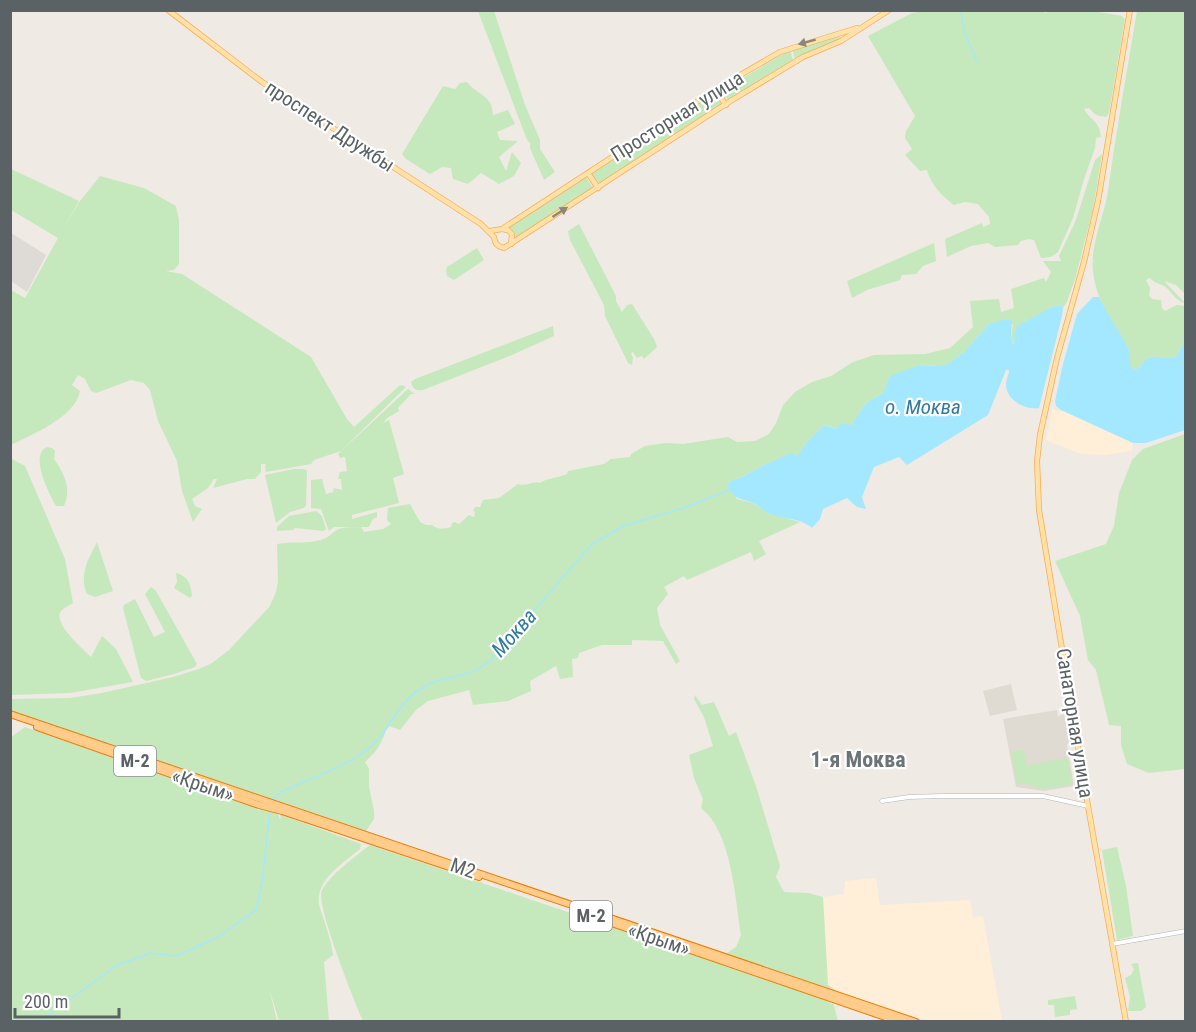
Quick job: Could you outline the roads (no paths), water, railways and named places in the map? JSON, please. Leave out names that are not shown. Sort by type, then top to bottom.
[{"type":"highway","name":"«Крым»","points":[[10,716],[259,805],[900,1022]]},
{"type":"highway","name":"М2","points":[[10,716],[915,1022]]},
{"type":"main road","name":"проспект Дружбы","points":[[168,10],[262,82],[487,229],[494,237]]},
{"type":"main road","name":"Просторная улица","points":[[511,244],[803,57],[845,38],[888,10]]},
{"type":"main road","name":"Санаторная улица","points":[[1126,1022],[1039,510],[1037,461],[1042,424],[1057,358],[1098,201],[1130,10]]},
{"type":"main road","name":"Просторная улица","points":[[500,230],[715,90],[780,52],[863,26]]},
{"type":"main road","points":[[842,33],[846,34],[845,38]]},
{"type":"main road","points":[[715,90],[726,105]]},
{"type":"main road","points":[[588,173],[598,188]]},
{"type":"main road","points":[[487,229],[492,232],[500,230],[508,230],[512,234],[511,244],[504,248],[499,247],[495,242],[494,237],[500,230]]},
{"type":"street","points":[[882,801],[930,796],[1042,795],[1088,806]]},
{"type":"street","points":[[1112,944],[1185,931]]},
{"type":"water","points":[[1093,297],[1099,297],[1124,341],[1129,351],[1130,365],[1134,370],[1151,357],[1176,357],[1185,341],[1185,430],[1146,443],[1133,443],[1056,406],[1055,401],[1063,364],[1077,314]]},
{"type":"water","name":"о. Моква","points":[[1060,305],[1063,308],[1062,316],[1039,408],[1023,406],[1009,395],[1006,382],[1009,370],[1006,370],[988,415],[907,465],[899,457],[874,467],[862,497],[866,509],[857,507],[847,498],[823,509],[820,519],[812,528],[797,520],[768,513],[755,504],[732,494],[727,485],[732,480],[792,453],[798,456],[804,445],[824,425],[836,429],[841,423],[851,425],[866,403],[883,393],[890,376],[917,366],[946,365],[964,352],[989,324],[1002,320],[1012,320],[1011,340],[1014,345],[1017,326]]},
{"type":"waterway","points":[[961,10],[966,37],[977,61]]},
{"type":"waterway","name":"Моква","points":[[272,799],[281,792],[366,751],[381,736],[406,701],[424,687],[439,680],[470,672],[491,660],[592,544],[624,526],[686,507],[730,490]]},
{"type":"waterway","name":"Моква","points":[[39,1022],[117,965],[151,953],[177,956],[218,937],[256,910],[262,882],[270,811]]},
{"type":"district","name":"1-я Моква","points":[[858,759]]}]
